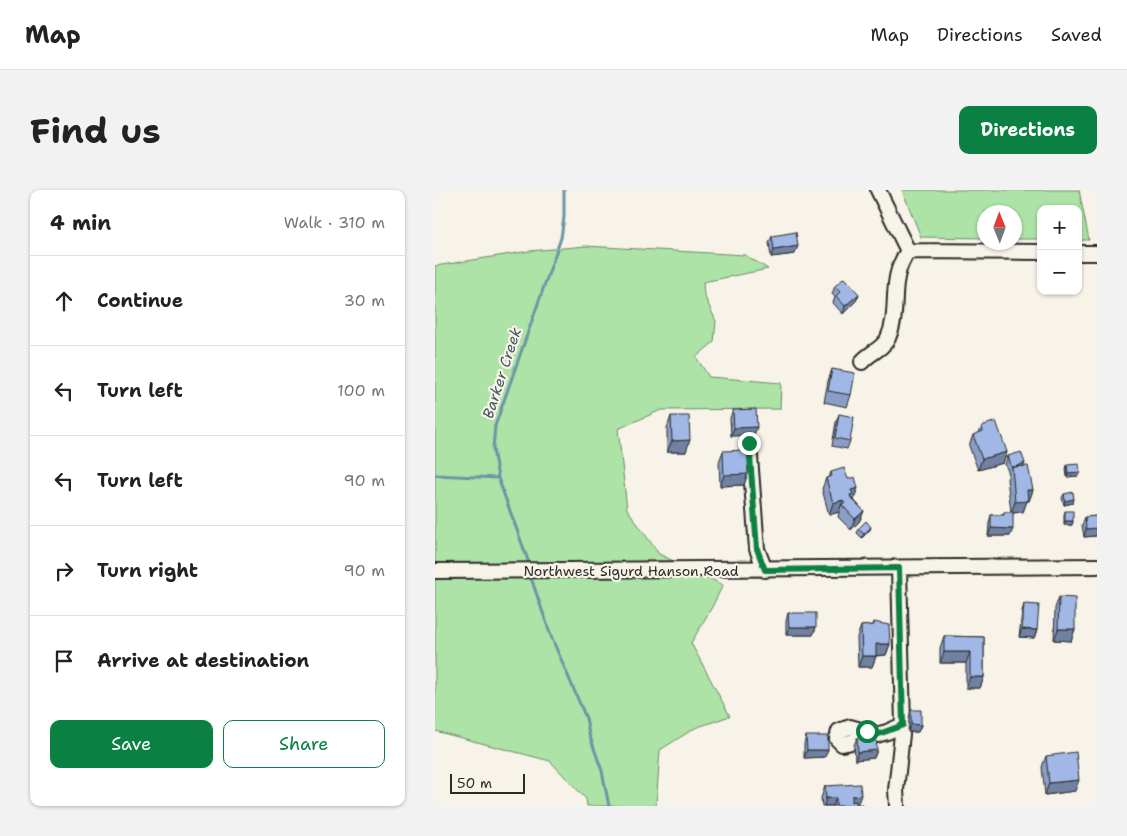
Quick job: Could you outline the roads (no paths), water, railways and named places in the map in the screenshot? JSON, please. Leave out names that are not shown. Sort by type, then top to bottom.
[{"type":"street","points":[[881,192],[908,251]]},
{"type":"street","points":[[908,251],[1037,252]]},
{"type":"street","points":[[862,362],[868,354],[882,346],[888,338],[892,321],[895,282],[902,260],[908,251]]},
{"type":"street","points":[[1082,253],[1097,253]]},
{"type":"street","points":[[749,443],[757,549],[765,570]]},
{"type":"street","name":"Northwest Sigurd Hanson Road","points":[[435,571],[1097,566]]},
{"type":"street","points":[[897,806],[896,790],[903,725],[899,568]]},
{"type":"street","points":[[879,734],[903,725]]},
{"type":"waterway","name":"Barker Creek","points":[[529,563],[498,478],[493,449],[495,426],[561,238],[564,217],[564,190]]},
{"type":"waterway","points":[[435,475],[498,478]]},
{"type":"waterway","name":"Barker Creek","points":[[530,575],[551,636],[586,718],[589,734],[602,771],[609,806]]}]
